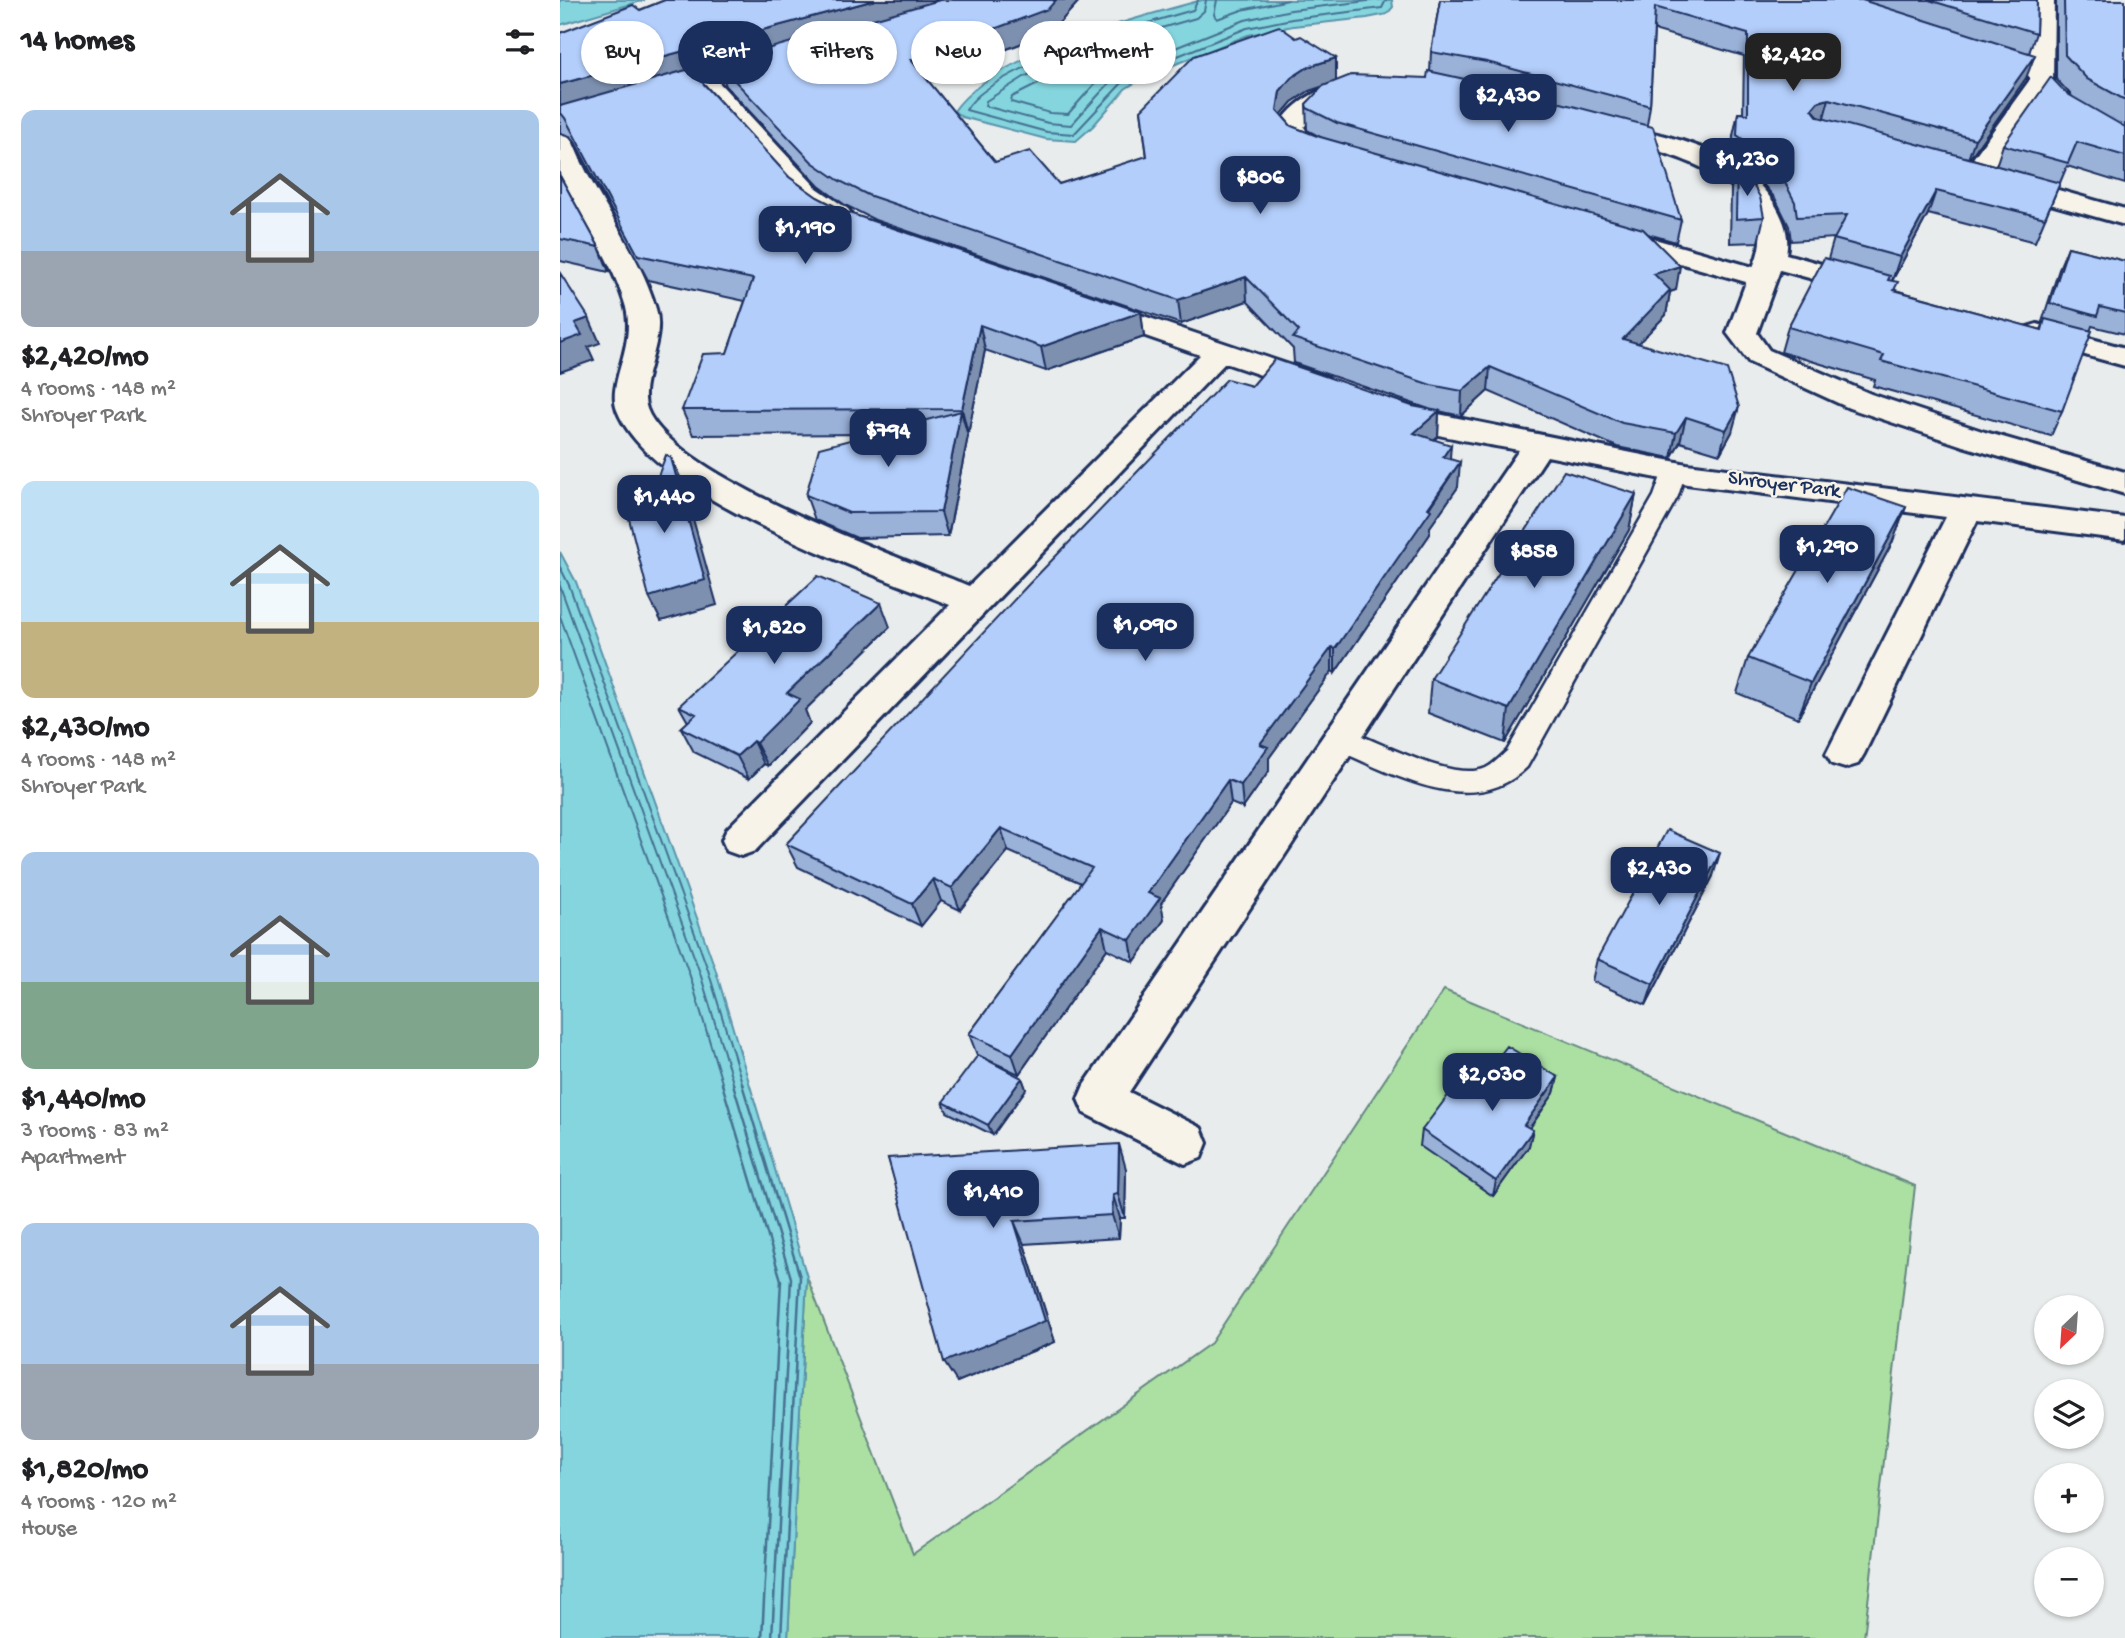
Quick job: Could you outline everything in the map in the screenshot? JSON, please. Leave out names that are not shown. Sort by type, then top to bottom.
[{"type":"street","points":[[1974,174],[2046,84],[2043,0]]},
{"type":"street","points":[[1962,47],[2046,84]]},
{"type":"street","points":[[1354,160],[1298,140],[1292,134],[1291,127],[1295,118],[1314,102],[1352,86],[1373,83]]},
{"type":"street","points":[[706,84],[808,194],[835,213],[864,228]]},
{"type":"street","points":[[1588,124],[1680,150],[1718,164],[1739,178],[1762,203],[1775,239],[1767,269],[1742,333],[1759,356],[1860,401],[1973,439],[2125,483]]},
{"type":"street","points":[[560,143],[633,286],[643,313],[644,345],[631,394],[631,406],[639,427],[671,456],[711,484],[756,509],[974,601]]},
{"type":"street","points":[[1949,168],[2125,217]]},
{"type":"street","points":[[1591,229],[1767,269],[1889,292]]},
{"type":"street","name":"Shroyer Park","points":[[1061,297],[1423,421],[1674,471],[2120,527]]},
{"type":"street","points":[[2007,324],[2125,357]]},
{"type":"street","points":[[741,840],[1219,352]]},
{"type":"street","points":[[1185,1143],[1100,1099],[1539,445]]},
{"type":"street","points":[[2120,527],[2125,491]]},
{"type":"street","points":[[1845,754],[1967,508]]},
{"type":"lane","points":[[1342,739],[1440,777],[1466,782],[1495,777],[1510,765],[1517,759],[1666,496],[1674,471]]},
{"type":"green space","points":[[1444,990],[1915,1186],[1864,1638],[788,1638],[807,1277],[913,1554],[1211,1343]]},
{"type":"water","points":[[560,0],[645,0],[560,25]]},
{"type":"water","points":[[1202,0],[1392,0],[1393,7],[1387,14],[1367,18],[1293,26],[1248,35],[1176,64],[1176,21],[1128,21]]},
{"type":"water","points":[[1019,62],[1019,84],[1133,84],[1125,89],[1076,141],[1046,139],[962,117],[954,111],[982,84],[1005,84],[1005,69]]},
{"type":"water","points":[[560,552],[576,582],[715,968],[807,1277],[788,1638],[560,1638]]},
{"type":"building","points":[[665,0],[875,0],[796,21],[787,21],[787,23],[773,27],[773,21],[678,21],[678,53],[664,56],[664,21],[591,21],[633,5],[640,10]]},
{"type":"building","points":[[940,0],[1056,0],[1048,9],[1005,25],[1005,21],[911,21],[911,84],[931,84],[995,162],[1030,151],[1059,184],[1147,156],[1141,110],[1167,84],[1176,84],[1176,74],[1194,56],[1279,26],[1296,38],[1301,36],[1336,58],[1308,67],[1291,78],[1280,91],[1277,110],[1291,126],[1317,136],[1643,229],[1680,266],[1654,274],[1670,290],[1623,339],[1727,369],[1739,407],[1726,430],[1686,417],[1676,433],[1622,423],[1490,367],[1462,391],[1431,385],[1293,338],[1299,331],[1246,277],[1178,300],[868,195],[838,180],[812,162],[738,84],[773,84],[773,47],[787,43],[787,84],[897,84],[897,21],[866,21]]},
{"type":"building","points":[[1440,0],[1862,0],[2035,55],[1975,139],[1829,99],[1818,102],[1812,109],[1818,117],[2060,183],[2045,218],[1936,191],[1900,257],[1834,239],[1847,215],[1797,217],[1795,202],[1781,175],[1760,152],[1737,135],[1738,113],[1748,114],[1748,34],[1655,7],[1650,106],[1487,62],[1431,52]]},
{"type":"building","points":[[1929,0],[2037,0],[2036,33]]},
{"type":"building","points":[[2064,0],[2125,0],[2125,100],[2087,79],[2065,55]]},
{"type":"building","points":[[581,25],[581,78],[560,84],[560,33]]},
{"type":"building","points":[[1428,71],[1653,127],[1681,220],[1337,123],[1307,108],[1306,104],[1323,86],[1351,75],[1427,78]]},
{"type":"building","points":[[678,72],[678,84],[704,84],[789,177],[817,197],[846,212],[1141,312],[1041,347],[980,325],[962,409],[682,410],[703,354],[727,353],[753,279],[638,255],[560,112],[560,106],[637,84],[664,84],[664,76]]},
{"type":"building","points":[[2051,77],[2066,93],[2125,127],[2125,156],[2077,142],[2068,163],[2003,145]]},
{"type":"building","points":[[1737,165],[1748,176],[1760,197],[1764,217],[1736,219]]},
{"type":"building","points":[[560,176],[599,247],[560,239]]},
{"type":"building","points":[[2068,247],[2125,261],[2125,313],[2100,307],[2097,316],[2050,303]]},
{"type":"building","points":[[1824,258],[1890,276],[1888,280],[1898,282],[1894,290],[2042,330],[2045,319],[2092,331],[2062,411],[1881,361],[1884,355],[1788,327]]},
{"type":"building","points":[[560,273],[589,318],[575,323],[582,335],[560,343]]},
{"type":"building","points":[[1275,359],[1412,406],[1439,411],[1414,433],[1451,445],[1443,457],[1460,462],[1428,508],[1431,510],[1335,649],[1332,647],[1260,744],[1268,747],[1241,785],[1228,780],[1148,893],[1160,898],[1130,940],[1102,927],[1012,1054],[969,1034],[1092,868],[1001,828],[952,888],[933,879],[912,904],[786,844],[1028,585],[1227,379],[1252,386]]},
{"type":"building","points":[[961,411],[941,512],[849,513],[806,495],[819,448]]},
{"type":"building","points":[[666,455],[671,458],[705,580],[649,597],[624,499],[652,492]]},
{"type":"building","points":[[1564,471],[1636,494],[1509,709],[1431,679]]},
{"type":"building","points":[[1847,487],[1906,507],[1811,683],[1748,658]]},
{"type":"building","points":[[818,576],[881,603],[787,693],[800,699],[756,743],[753,741],[737,756],[681,728],[696,714],[679,706]]},
{"type":"building","points":[[1667,830],[1720,853],[1653,984],[1597,959]]},
{"type":"building","points":[[1507,1046],[1558,1077],[1524,1125],[1533,1130],[1496,1181],[1422,1130],[1459,1081],[1473,1090]]},
{"type":"building","points":[[978,1055],[1022,1078],[988,1125],[943,1102]]},
{"type":"building","points":[[1119,1144],[1118,1194],[1113,1195],[1112,1215],[1014,1221],[1045,1321],[944,1362],[888,1158]]}]
